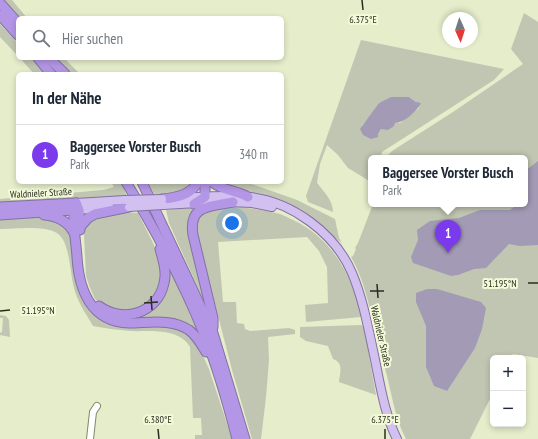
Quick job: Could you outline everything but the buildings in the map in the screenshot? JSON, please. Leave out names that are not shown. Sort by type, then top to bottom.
[{"type":"highway","points":[[0,3],[16,21]]},
{"type":"highway","points":[[0,15],[16,33]]},
{"type":"highway","points":[[40,60],[49,72]]},
{"type":"highway","points":[[50,60],[60,72]]},
{"type":"highway","points":[[51,60],[63,72]]},
{"type":"highway","points":[[127,184],[144,207],[174,267],[204,334],[222,386],[237,439]]},
{"type":"highway","points":[[138,184],[161,222]]},
{"type":"highway","points":[[143,184],[213,333],[246,439]]},
{"type":"highway","points":[[164,201],[186,194],[197,184]]},
{"type":"highway","points":[[194,204],[205,197],[205,184]]},
{"type":"highway","points":[[215,184],[220,188],[248,197]]},
{"type":"highway","points":[[213,333],[214,318],[193,235],[192,225],[196,215],[203,208],[233,202]]},
{"type":"highway","points":[[80,227],[88,218],[95,214],[127,204]]},
{"type":"highway","name":"Waldnieler Straße","points":[[0,207],[76,207]]},
{"type":"highway","points":[[76,207],[80,227],[85,285],[91,297],[100,307],[110,312],[122,315],[144,311],[154,303],[162,291],[165,282],[164,264],[160,249],[144,207]]},
{"type":"highway","points":[[76,207],[77,264],[85,296],[98,312],[111,320],[119,322],[165,322],[177,324],[190,330],[202,345],[222,386]]},
{"type":"highway","name":"Waldnieler Straße","points":[[0,215],[76,207]]},
{"type":"highway","points":[[22,213],[49,215],[57,218],[69,225],[76,236]]},
{"type":"main road","name":"Waldnieler Straße","points":[[76,207],[127,204],[144,207],[164,201],[205,197],[248,197],[283,205],[298,213],[315,226],[337,248],[352,272],[361,296],[386,413],[397,439]]},
{"type":"main road","name":"Waldnieler Straße","points":[[164,201],[194,204],[233,202],[252,203],[282,210],[315,226]]},
{"type":"street","points":[[90,439],[93,412],[97,406]]},
{"type":"green space","points":[[4,0],[12,0],[25,16],[19,16]]},
{"type":"green space","points":[[524,13],[538,22],[538,358],[513,354],[490,355],[490,399],[470,439],[406,439],[395,410],[365,291],[357,268],[351,257],[356,249],[355,248],[372,207],[528,207],[528,155],[388,155],[523,64],[511,49]]},
{"type":"green space","points":[[0,24],[16,41],[16,54],[0,37]]},
{"type":"green space","points":[[361,40],[504,69],[494,80],[382,152],[382,155],[368,155],[368,180],[348,168],[338,155],[327,145],[320,164],[317,183],[330,200],[333,212],[308,202],[306,196]],"holes":[[[409,97],[416,102],[419,108],[400,123],[395,123],[381,129],[378,134],[362,125],[367,121],[379,103]]]},
{"type":"green space","points":[[22,60],[33,60],[42,72],[32,72]]},
{"type":"green space","points":[[59,60],[66,60],[78,72],[70,72]]},
{"type":"green space","points":[[112,184],[122,184],[127,196],[0,203],[0,199],[103,190],[114,187]]},
{"type":"green space","points":[[149,184],[192,184],[184,192],[162,196],[154,194]]},
{"type":"green space","points":[[224,184],[252,184],[297,200],[335,219],[339,238],[342,243],[306,215],[284,202]]},
{"type":"green space","points":[[200,207],[191,220],[211,317],[169,223],[166,210]]},
{"type":"green space","points":[[242,207],[278,213],[307,228],[319,237],[339,260],[346,273],[361,317],[306,322],[305,305],[328,303],[327,267],[319,251],[307,237],[218,242],[223,302],[236,302],[237,323],[244,324],[245,329],[250,331],[289,328],[295,330],[295,334],[268,337],[269,360],[261,439],[252,439],[232,370],[196,230],[197,220],[203,211],[217,208]]},
{"type":"green space","points":[[122,212],[138,213],[154,245],[161,267],[161,280],[153,301],[141,309],[123,313],[102,305],[95,299],[86,276],[84,235],[85,228],[92,218]]},
{"type":"green space","points":[[0,218],[50,218],[61,222],[70,233],[77,279],[104,320],[163,326],[181,330],[188,334],[199,347],[209,369],[232,439],[195,439],[195,435],[202,435],[201,418],[193,418],[190,347],[185,341],[171,333],[116,330],[93,326],[75,293],[67,250],[61,237],[57,233],[45,229],[0,229]]},
{"type":"green space","points":[[166,260],[200,338],[188,328],[135,321],[105,314],[91,299],[108,313],[154,307]]},
{"type":"green space","points":[[0,315],[6,316],[9,320],[10,337],[0,335],[2,332],[3,318],[0,318]]},
{"type":"green space","points":[[361,325],[364,327],[376,395],[339,382],[340,366],[339,363],[333,359],[328,346],[306,341],[300,337],[300,327]]},
{"type":"shaded area","points":[[391,97],[409,97],[416,102],[421,103],[406,119],[395,123],[394,126],[388,130],[381,129],[378,137],[371,139],[363,135],[360,129],[379,103]]},
{"type":"shaded area","points":[[538,161],[538,245],[520,246],[509,244],[486,268],[474,269],[458,275],[451,276],[413,263],[411,257],[418,240],[417,230],[430,221],[459,218],[480,210],[510,210],[514,207],[528,207],[528,169]]},
{"type":"shaded area","points":[[427,289],[437,289],[481,302],[486,308],[482,329],[475,348],[447,391],[434,386],[426,367],[426,326],[416,302],[416,293]]},
{"type":"place","name":"Baggersee Vorster Busch","points":[[448,253]]}]
